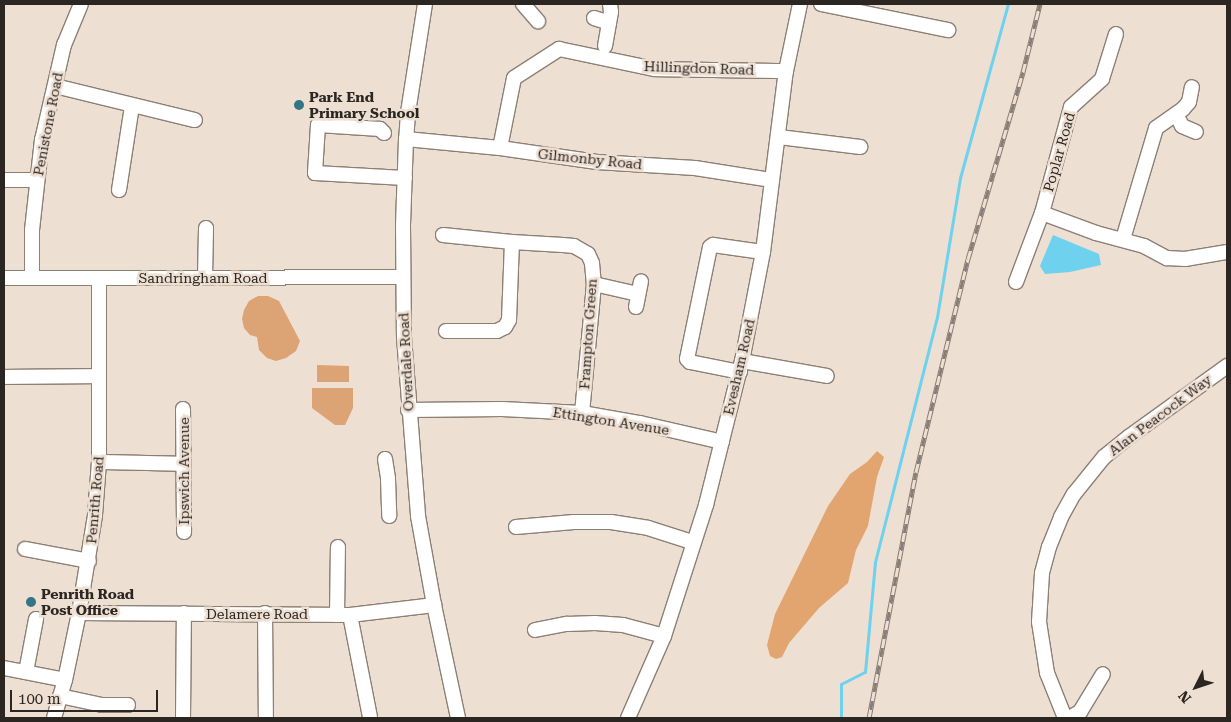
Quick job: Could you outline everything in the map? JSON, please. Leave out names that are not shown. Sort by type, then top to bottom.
[{"type":"street","name":"Penistone Road","points":[[32,278],[32,230],[36,180],[42,140],[64,45],[81,4]]},
{"type":"street","name":"Overdale Road","points":[[425,4],[408,113],[406,139],[403,277],[408,410],[418,516],[434,606],[458,718]]},
{"type":"street","points":[[522,4],[538,22]]},
{"type":"street","points":[[605,46],[611,12],[610,4]]},
{"type":"street","name":"Evesham Road","points":[[628,718],[664,636],[692,542],[706,505],[741,367],[763,252],[786,71],[800,4]]},
{"type":"street","points":[[821,4],[948,30]]},
{"type":"street","points":[[594,18],[609,23]]},
{"type":"street","name":"Poplar Road","points":[[1016,282],[1042,213],[1071,107],[1102,80],[1116,34]]},
{"type":"street","name":"Hillingdon Road","points":[[500,148],[514,78],[559,49],[654,69],[786,71]]},
{"type":"street","points":[[54,86],[195,120]]},
{"type":"street","points":[[1123,239],[1153,134],[1160,124],[1176,114],[1189,102],[1192,87]]},
{"type":"street","points":[[119,190],[132,106]]},
{"type":"street","points":[[1176,114],[1182,126],[1196,132]]},
{"type":"street","points":[[384,133],[380,129],[318,125],[315,174],[405,178]]},
{"type":"street","points":[[779,136],[860,147]]},
{"type":"street","name":"Gilmonby Road","points":[[406,139],[500,148],[597,162],[695,168],[772,180]]},
{"type":"street","points":[[4,180],[36,180]]},
{"type":"street","points":[[1042,213],[1096,233],[1123,239],[1167,258],[1185,258],[1227,252]]},
{"type":"street","points":[[206,228],[206,277]]},
{"type":"street","name":"Frampton Green","points":[[443,235],[564,245],[582,250],[588,254],[592,263],[594,284],[582,413]]},
{"type":"street","points":[[446,331],[496,331],[504,327],[509,320],[512,242]]},
{"type":"street","points":[[763,252],[713,244],[710,247],[687,359],[690,362],[827,376]]},
{"type":"street","name":"Sandringham Road","points":[[4,278],[403,277]]},
{"type":"street","name":"Penrith Road","points":[[54,718],[65,680],[89,561],[99,462],[99,278]]},
{"type":"street","points":[[594,284],[638,294]]},
{"type":"street","name":"Alan Peacock Way","points":[[1065,718],[1047,673],[1039,622],[1042,573],[1049,547],[1061,517],[1074,494],[1104,457],[1227,366]]},
{"type":"street","points":[[4,377],[99,376]]},
{"type":"street","name":"Ipswich Avenue","points":[[183,409],[184,532]]},
{"type":"street","name":"Ettington Avenue","points":[[408,410],[502,409],[582,413],[640,423],[722,442]]},
{"type":"street","points":[[385,459],[388,479],[389,516]]},
{"type":"street","points":[[99,462],[184,464]]},
{"type":"street","points":[[516,527],[574,522],[611,522],[648,528],[692,542]]},
{"type":"street","points":[[338,547],[344,615],[370,717]]},
{"type":"street","points":[[25,549],[89,561]]},
{"type":"street","name":"Delamere Road","points":[[79,613],[344,615],[434,606]]},
{"type":"street","points":[[183,718],[184,613]]},
{"type":"street","points":[[265,613],[266,718]]},
{"type":"street","points":[[26,672],[36,619]]},
{"type":"street","points":[[535,630],[568,624],[595,622],[623,625],[664,636]]},
{"type":"street","points":[[4,668],[65,680]]},
{"type":"street","points":[[1069,718],[1080,712],[1103,674]]},
{"type":"street","points":[[60,696],[102,705],[128,706]]},
{"type":"shaded area","points":[[258,296],[268,296],[279,301],[300,341],[296,351],[286,358],[276,361],[267,358],[259,350],[257,337],[250,335],[244,328],[242,319],[244,310],[249,301]]},
{"type":"shaded area","points":[[317,365],[349,366],[349,382],[317,382]]},
{"type":"shaded area","points":[[312,388],[353,388],[353,408],[345,425],[335,425],[312,408]]},
{"type":"shaded area","points":[[877,451],[884,457],[877,477],[868,526],[856,550],[848,583],[819,608],[789,643],[782,657],[776,659],[770,656],[767,645],[775,614],[828,506],[850,474],[867,462]]},
{"type":"water","points":[[1053,235],[1099,254],[1101,265],[1070,272],[1045,274],[1040,266]]},
{"type":"waterway","points":[[841,718],[841,684],[865,672],[875,562],[937,317],[960,178],[1008,4]]},
{"type":"railway","points":[[869,718],[916,472],[968,259],[1023,72],[1040,4]]},
{"type":"place","name":"Park End Primary School","points":[[299,105]]},
{"type":"place","name":"Penrith Road Post Office","points":[[31,602]]}]
